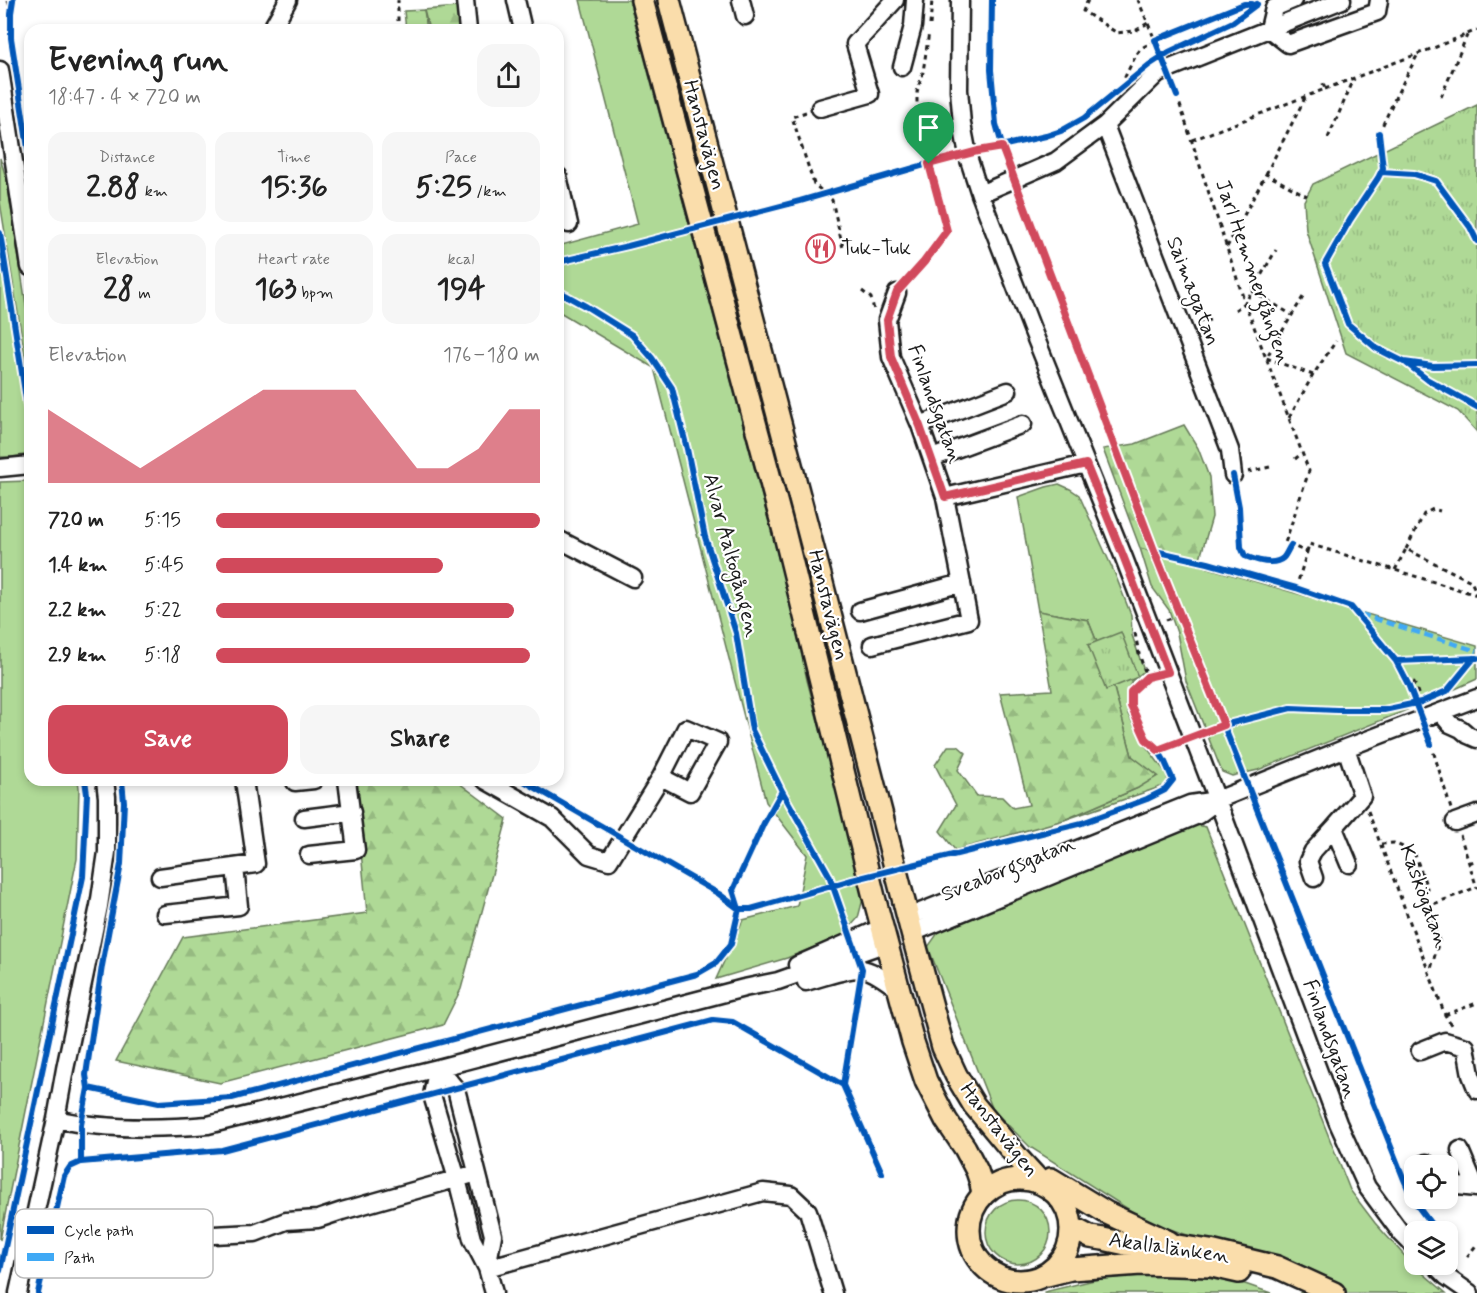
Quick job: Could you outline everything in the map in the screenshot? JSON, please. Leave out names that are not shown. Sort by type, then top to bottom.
[{"type":"main road","name":"Hanstavägen","points":[[642,0],[784,531],[862,850],[913,1042],[926,1081],[946,1120],[977,1171],[983,1195]]},
{"type":"main road","name":"Hanstavägen","points":[[669,0],[943,1047],[974,1105],[1041,1183]]},
{"type":"main road","points":[[885,935],[910,925]]},
{"type":"main road","points":[[1018,1158],[1107,1213],[1178,1246]]},
{"type":"main road","points":[[1026,1179],[1041,1183],[1053,1190],[1069,1213],[1070,1243],[1064,1257],[1054,1269],[1041,1277],[1027,1281],[1015,1281],[992,1273],[973,1251],[969,1236],[974,1207],[995,1185],[1010,1180],[1026,1179]]},
{"type":"main road","name":"Akallalänken","points":[[1071,1227],[1090,1237],[1126,1244],[1178,1246],[1277,1267],[1334,1293]]},
{"type":"main road","name":"Akallalänken","points":[[1041,1277],[1071,1269],[1111,1265],[1212,1266],[1286,1283],[1305,1293]]},
{"type":"street","points":[[274,24],[288,0]]},
{"type":"street","points":[[465,0],[467,24]]},
{"type":"street","points":[[516,0],[522,24]]},
{"type":"street","points":[[820,108],[870,94],[855,44],[895,0]]},
{"type":"street","points":[[902,67],[913,26],[915,0]]},
{"type":"street","name":"Finlandsgatan","points":[[960,0],[959,90],[962,124],[969,160],[980,194],[1168,672],[1338,1123],[1367,1187],[1404,1236]]},
{"type":"street","points":[[1269,29],[1274,8],[1293,0]]},
{"type":"street","points":[[980,194],[1056,161],[1105,125],[1158,73],[1342,0]]},
{"type":"street","points":[[1269,29],[1288,44],[1377,12],[1379,0]]},
{"type":"street","points":[[0,74],[24,228]]},
{"type":"street","name":"Saimagatan","points":[[1105,125],[1230,450],[1233,475]]},
{"type":"street","points":[[564,203],[569,224]]},
{"type":"street","name":"Finlandsgatan","points":[[872,645],[969,620],[945,497],[920,426],[891,357],[887,320],[897,292]]},
{"type":"street","points":[[920,426],[1008,391]]},
{"type":"street","points":[[932,458],[1023,424]]},
{"type":"street","name":"Finlandsgatan","points":[[945,497],[1086,464]]},
{"type":"street","points":[[0,468],[24,466]]},
{"type":"street","points":[[564,542],[633,578]]},
{"type":"street","points":[[860,611],[962,583]]},
{"type":"street","name":"Sveaborgsgatan","points":[[910,925],[1198,815],[1217,800],[1477,698]]},
{"type":"street","points":[[1441,712],[1450,724],[1477,739]]},
{"type":"street","points":[[1461,729],[1477,722]]},
{"type":"street","points":[[1314,878],[1308,861],[1313,851],[1362,796],[1347,748]]},
{"type":"street","points":[[496,786],[552,818],[589,855],[609,861],[662,777]]},
{"type":"street","points":[[36,1209],[99,906],[107,852],[106,786]]},
{"type":"street","points":[[160,877],[256,864],[244,786]]},
{"type":"street","points":[[309,855],[356,850],[348,786]]},
{"type":"street","points":[[304,818],[352,812]]},
{"type":"street","points":[[1455,822],[1477,814]]},
{"type":"street","points":[[1334,828],[1349,864]]},
{"type":"street","points":[[165,914],[239,906],[235,867]]},
{"type":"street","points":[[56,1119],[81,1125],[170,1128],[208,1125],[778,981],[885,935]]},
{"type":"street","points":[[744,988],[885,935]]},
{"type":"street","points":[[778,981],[804,983],[850,970],[862,969],[899,990]]},
{"type":"street","points":[[1420,1051],[1445,1041],[1466,1047],[1471,1075],[1477,1090]]},
{"type":"street","points":[[438,1068],[456,1089],[493,1235],[487,1268]]},
{"type":"street","points":[[438,1068],[432,1095],[472,1239],[487,1268],[494,1293]]},
{"type":"street","points":[[1458,1186],[1476,1188],[1460,1150]]},
{"type":"street","points":[[213,1235],[255,1233],[286,1221],[318,1219],[477,1173]]},
{"type":"street","points":[[487,1268],[763,1192],[791,1195],[808,1211],[833,1293]]},
{"type":"street","points":[[1446,1275],[1470,1293]]},
{"type":"street","points":[[18,1293],[21,1278]]},
{"type":"path","points":[[8,0],[11,13]]},
{"type":"path","points":[[11,21],[13,0]]},
{"type":"path","points":[[398,0],[398,24]]},
{"type":"path","points":[[897,292],[924,262],[947,231],[917,118],[917,92],[923,72],[932,15],[932,0]]},
{"type":"path","points":[[1088,0],[1083,11],[1117,33],[1135,31],[1148,23]]},
{"type":"path","points":[[1138,0],[1156,43]]},
{"type":"path","points":[[1192,140],[1477,30]]},
{"type":"path","points":[[1441,97],[1468,33]]},
{"type":"path","points":[[1120,90],[1141,48],[1156,43],[1165,36]]},
{"type":"path","points":[[1380,145],[1379,133],[1418,54]]},
{"type":"path","points":[[1120,90],[1134,77]]},
{"type":"path","points":[[1328,138],[1355,78]]},
{"type":"path","points":[[1322,81],[1325,89]]},
{"type":"path","points":[[1173,86],[1177,96]]},
{"type":"path","points":[[1227,248],[1306,96]]},
{"type":"path","points":[[820,108],[792,117],[814,184],[832,200],[843,249]]},
{"type":"path","points":[[919,167],[937,162]]},
{"type":"path","points":[[1266,174],[1315,201]]},
{"type":"path","points":[[811,198],[834,192]]},
{"type":"path","points":[[1235,310],[1245,303],[1276,250]]},
{"type":"path","points":[[862,291],[871,298]]},
{"type":"path","points":[[1252,291],[1292,315]]},
{"type":"path","points":[[1303,297],[1266,358],[1313,375]]},
{"type":"path","points":[[1288,416],[1336,341]]},
{"type":"path","points":[[1295,459],[1302,453]]},
{"type":"path","points":[[1233,475],[1270,467]]},
{"type":"path","points":[[1395,570],[1424,514],[1433,509],[1440,511]]},
{"type":"path","points":[[1296,588],[1309,544],[1477,595]]},
{"type":"path","points":[[1285,556],[1290,545],[1307,552]]},
{"type":"path","points":[[1406,549],[1471,580],[1477,595]]},
{"type":"path","points":[[1285,585],[1307,591]]},
{"type":"path","points":[[1176,604],[1185,626]]},
{"type":"path","points":[[1166,620],[1180,615]]},
{"type":"path","points":[[1401,669],[1416,703],[1430,698]]},
{"type":"path","points":[[1166,747],[1160,753],[1146,739],[1131,706],[1131,692],[1147,677],[1168,672]]},
{"type":"path","points":[[1427,734],[1431,744]]},
{"type":"path","points":[[1381,844],[1394,843],[1414,852],[1426,888],[1423,902],[1439,941],[1429,973]]},
{"type":"path","points":[[1469,863],[1477,860]]},
{"type":"path","points":[[1426,907],[1477,888]]},
{"type":"path","points":[[1445,1015],[1477,1003]]},
{"type":"path","points":[[1477,1244],[1464,1255],[1477,1262]]},
{"type":"green space","points":[[580,0],[629,0],[791,605],[807,680],[864,895],[858,918],[842,936],[787,958],[716,979],[743,920],[797,906],[807,855],[766,802],[654,368],[564,315],[564,244],[638,224]]},
{"type":"green space","points":[[457,7],[459,24],[428,24],[424,10]]},
{"type":"green space","points":[[424,10],[426,24],[405,24],[404,11]]},
{"type":"green space","points":[[1477,105],[1477,432],[1458,411],[1346,353],[1306,230],[1304,201],[1313,184]]},
{"type":"green space","points":[[0,158],[7,181],[24,292],[24,350],[0,202]]},
{"type":"green space","points":[[0,252],[24,409],[24,455],[0,457]]},
{"type":"green space","points":[[1184,425],[1198,448],[1209,477],[1212,517],[1198,565],[1140,548],[1103,449],[1135,444]]},
{"type":"green space","points":[[24,481],[24,786],[79,786],[79,788],[77,859],[0,1240],[0,482]]},
{"type":"green space","points":[[1059,484],[1079,495],[1131,615],[1132,635],[1144,671],[1132,681],[1127,691],[1128,714],[1146,746],[1166,773],[1168,781],[1163,786],[1064,820],[1138,788],[1111,677],[1088,620],[1038,611],[1018,497]]},
{"type":"green space","points":[[1140,548],[1477,646],[1477,679],[1429,701],[1258,770],[1232,776],[1222,772],[1186,681],[1177,633],[1169,610],[1152,587]]},
{"type":"green space","points":[[1038,611],[1088,620],[1111,677],[1132,756],[1158,776],[1138,788],[1064,820],[955,850],[940,831],[956,805],[935,765],[948,746],[958,746],[966,753],[958,770],[977,796],[1002,797],[1013,808],[1029,805],[1000,693],[1052,690]]},
{"type":"green space","points":[[1121,632],[1138,677],[1106,690],[1088,645]]},
{"type":"green space","points":[[355,786],[463,786],[507,819],[461,989],[443,1025],[220,1083],[116,1061],[183,937],[367,913]]},
{"type":"green space","points":[[1192,824],[1206,827],[1350,1190],[1404,1255],[1404,1275],[1425,1275],[1446,1293],[1300,1293],[1312,1275],[1147,1221],[1030,1147],[993,1110],[928,947],[940,930],[992,904]]},
{"type":"green space","points":[[1012,1200],[1024,1200],[1041,1209],[1048,1220],[1050,1232],[1048,1244],[1041,1255],[1024,1264],[1012,1264],[1000,1259],[991,1250],[986,1238],[986,1226],[991,1214],[1000,1205]]},
{"type":"green space","points":[[1111,1276],[1193,1276],[1245,1284],[1271,1293],[1044,1293]]},
{"type":"marked path","points":[[1360,614],[1477,651]]},
{"type":"cycle path","points":[[13,0],[11,38],[24,122]]},
{"type":"cycle path","points":[[992,0],[991,70],[996,124],[1008,166],[1153,547],[1403,1177],[1413,1200],[1429,1221]]},
{"type":"cycle path","points":[[1177,96],[1155,40],[1244,4],[1252,4]]},
{"type":"cycle path","points":[[564,261],[800,201],[952,157],[1061,131],[1084,118],[1149,65],[1169,52],[1233,22],[1257,4]]},
{"type":"cycle path","points":[[1379,133],[1383,168],[1325,264],[1348,324],[1376,348],[1404,362],[1433,366],[1477,365]]},
{"type":"cycle path","points":[[1381,172],[1414,174],[1436,181],[1470,227],[1477,241]]},
{"type":"cycle path","points":[[0,233],[24,386]]},
{"type":"cycle path","name":"Alvar Aaltogången","points":[[564,294],[632,335],[652,358],[672,388],[705,537],[736,633],[752,730],[782,791],[829,875],[862,969],[843,1085],[882,1173]]},
{"type":"cycle path","points":[[1406,363],[1428,380],[1477,407]]},
{"type":"cycle path","points":[[1233,475],[1239,507],[1241,547],[1245,556],[1275,562],[1283,558],[1291,545]]},
{"type":"cycle path","points":[[1155,551],[1208,563],[1296,588],[1351,607],[1396,661],[1408,684],[1431,744]]},
{"type":"cycle path","points":[[532,786],[719,894],[739,909],[751,909],[852,880],[1082,823],[1165,790],[1173,780],[1158,750],[1224,725],[1291,708],[1384,710],[1421,702],[1447,691],[1474,658]]},
{"type":"cycle path","points":[[1396,661],[1477,658]]},
{"type":"cycle path","points":[[1158,750],[1146,739],[1131,706],[1131,692],[1147,677],[1168,672]]},
{"type":"cycle path","points":[[0,1271],[83,877],[86,786]]},
{"type":"cycle path","points":[[57,1209],[64,1176],[70,1167],[81,1162],[81,1125],[88,1088],[86,1075],[102,966],[121,864],[123,786]]},
{"type":"cycle path","points":[[88,1088],[159,1103],[232,1098],[697,974],[716,963],[731,944],[739,909],[733,890],[764,823],[782,791]]},
{"type":"cycle path","points":[[81,1162],[222,1150],[713,1020],[733,1022],[843,1085]]},
{"type":"cycle path","points":[[38,1293],[41,1278]]},
{"type":"place","name":"Tuk-Tuk","points":[[820,248]]},
{"type":"route","points":[[1002,147],[1153,548],[1224,725],[1158,750],[1146,739],[1131,706],[1131,692],[1147,677],[1168,672],[1086,464],[945,497],[920,426],[891,357],[887,320],[897,292],[924,262],[947,231],[929,164],[1002,147]]}]
